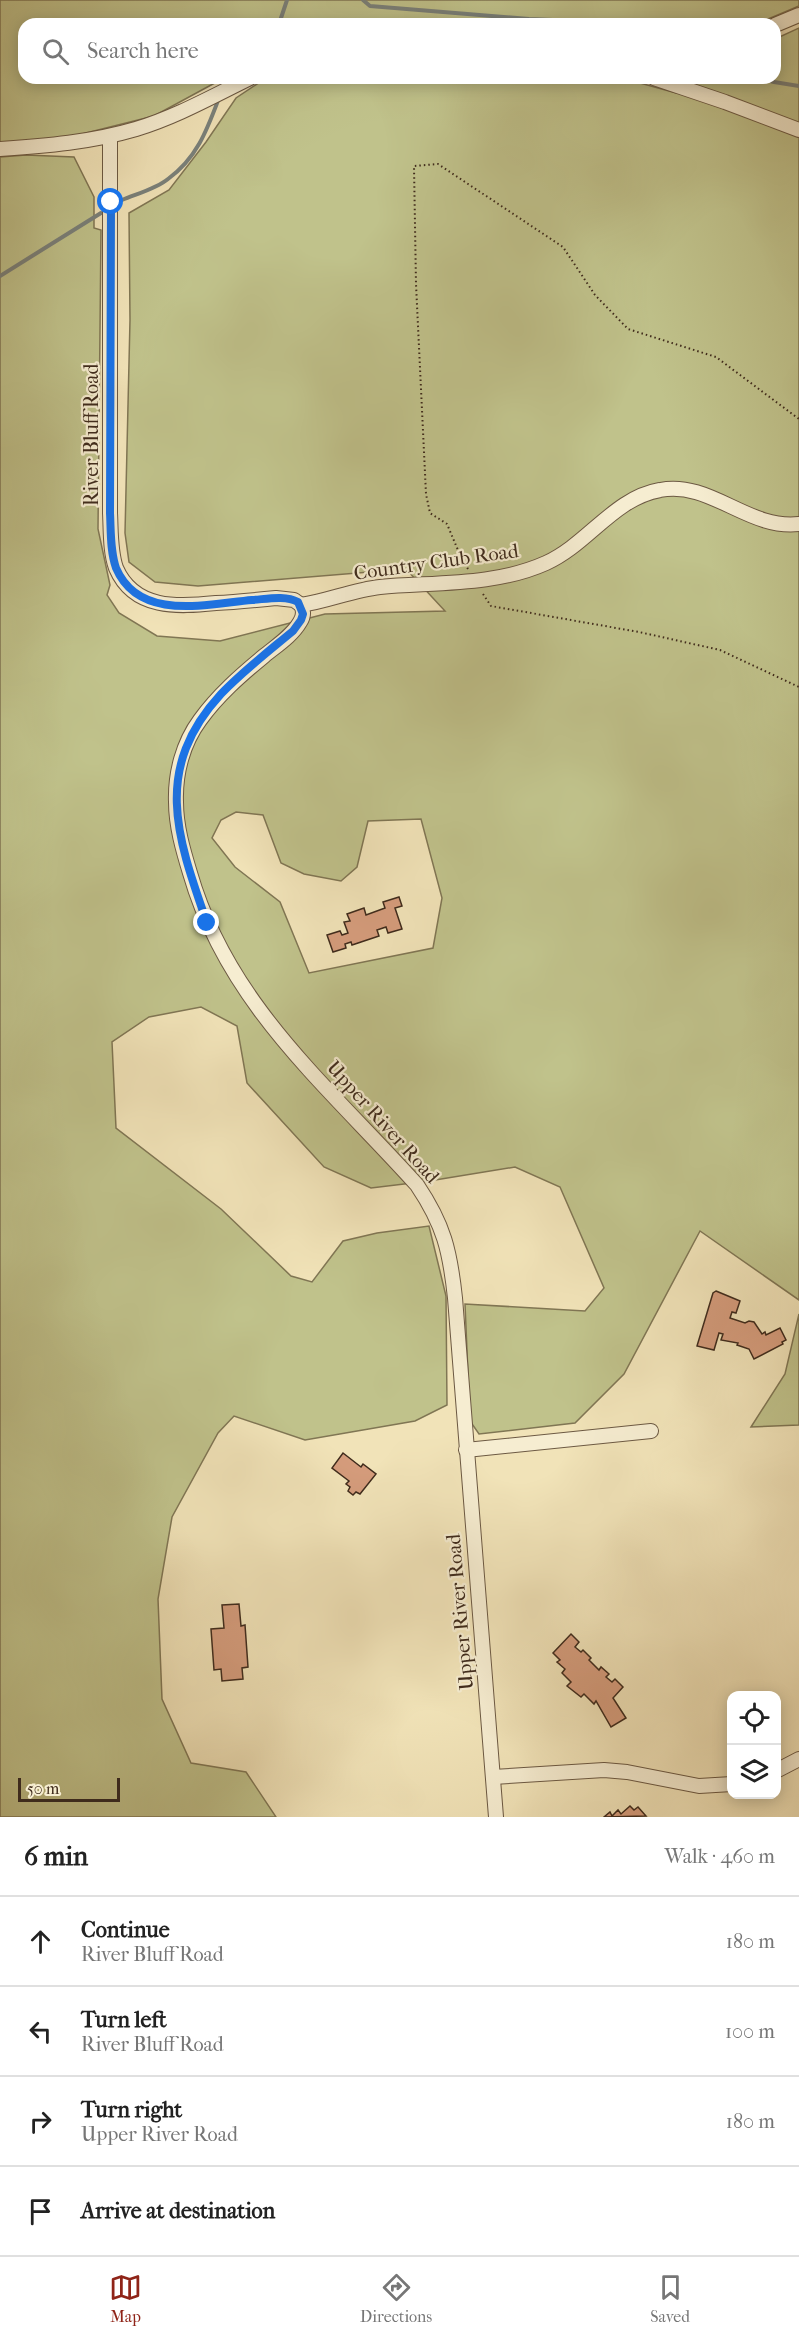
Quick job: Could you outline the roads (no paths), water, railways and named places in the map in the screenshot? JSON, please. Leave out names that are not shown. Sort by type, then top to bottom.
[{"type":"street","points":[[781,22],[799,15]]},
{"type":"street","points":[[0,149],[54,146],[110,136],[161,120],[238,84]]},
{"type":"street","points":[[683,84],[799,130]]},
{"type":"street","name":"River Bluff Road","points":[[110,136],[110,513],[116,568],[136,594],[148,601],[168,606],[276,598],[294,600],[301,605]]},
{"type":"street","name":"Country Club Road","points":[[301,605],[379,587],[495,577],[523,571],[546,563],[562,554],[630,501],[645,493],[662,489],[687,490],[706,495],[752,517],[772,523],[799,524]]},
{"type":"street","name":"Upper River Road","points":[[301,605],[303,614],[293,631],[221,694],[199,721],[187,743],[176,788],[177,815],[181,837],[207,923],[228,964],[253,1003],[296,1056],[417,1185],[441,1225],[452,1265],[496,1817]]},
{"type":"street","points":[[466,1449],[651,1431]]},
{"type":"street","points":[[781,1769],[799,1759]]},
{"type":"street","points":[[493,1777],[604,1770],[627,1772],[699,1786],[727,1784]]},
{"type":"waterway","points":[[281,18],[287,0]]},
{"type":"waterway","points":[[363,0],[370,6],[517,18]]},
{"type":"waterway","points":[[781,83],[799,86]]},
{"type":"waterway","points":[[122,200],[163,183],[187,162],[200,143],[219,98]]},
{"type":"waterway","points":[[0,276],[101,213]]}]
